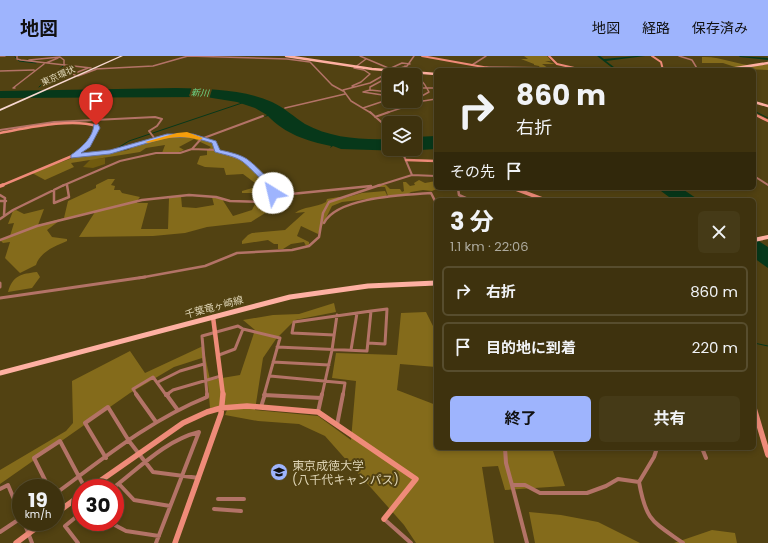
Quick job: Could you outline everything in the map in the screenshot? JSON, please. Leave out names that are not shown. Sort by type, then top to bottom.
[{"type":"highway","name":"東京環状","points":[[0,109],[121,56]]},
{"type":"main road","points":[[286,56],[302,57],[356,67],[382,69]]},
{"type":"main road","points":[[737,68],[768,63]]},
{"type":"main road","points":[[422,73],[434,74]]},
{"type":"main road","points":[[756,103],[768,106]]},
{"type":"main road","points":[[756,240],[768,237]]},
{"type":"main road","name":"千葉竜ヶ崎線","points":[[0,373],[271,301],[326,290],[378,285],[434,283]]},
{"type":"street","points":[[0,56],[5,56]]},
{"type":"street","points":[[17,56],[17,59],[25,61],[90,68],[73,74],[77,75],[83,75],[96,69],[153,66],[186,57],[205,56],[287,59],[311,63],[319,61],[302,57]]},
{"type":"street","points":[[25,61],[52,56],[60,57],[64,60],[64,65]]},
{"type":"street","points":[[15,88],[13,88],[34,70],[63,56]]},
{"type":"street","points":[[360,56],[388,68]]},
{"type":"street","points":[[398,68],[410,64],[414,56]]},
{"type":"street","points":[[422,56],[487,68]]},
{"type":"street","points":[[435,59],[440,56]]},
{"type":"street","points":[[472,66],[486,56]]},
{"type":"street","points":[[549,56],[554,62],[574,68]]},
{"type":"street","points":[[652,56],[661,62],[662,68]]},
{"type":"street","points":[[679,56],[689,59],[697,68]]},
{"type":"street","points":[[689,59],[692,56]]},
{"type":"street","points":[[354,87],[352,86],[361,82],[370,74],[364,70],[354,68],[366,59]]},
{"type":"street","points":[[311,63],[332,85],[343,91],[351,101],[363,108],[382,123]]},
{"type":"street","points":[[394,68],[402,63],[410,64]]},
{"type":"street","points":[[472,66],[561,68],[561,65]]},
{"type":"street","points":[[0,72],[34,70]]},
{"type":"street","points":[[343,91],[370,83],[382,77]]},
{"type":"street","points":[[422,79],[429,92],[420,97],[423,101]]},
{"type":"street","points":[[370,90],[370,87],[382,81]]},
{"type":"street","points":[[422,87],[434,88]]},
{"type":"street","points":[[382,91],[370,90],[363,92],[366,94],[382,95]]},
{"type":"street","points":[[285,108],[345,94]]},
{"type":"street","points":[[375,117],[395,112],[423,101],[434,99]]},
{"type":"street","points":[[363,108],[381,102]]},
{"type":"street","points":[[756,115],[768,120]]},
{"type":"street","points":[[192,149],[201,139],[263,116]]},
{"type":"street","points":[[0,132],[54,122],[151,117],[162,119],[157,126],[149,131],[155,139]]},
{"type":"street","points":[[0,132],[54,126],[96,125],[97,128],[88,145],[73,156],[0,186]]},
{"type":"street","points":[[73,156],[104,153],[167,136],[187,134],[214,142],[217,150]]},
{"type":"street","points":[[0,219],[54,190],[120,160],[156,153],[180,153],[192,149],[217,150],[246,161],[260,176],[273,186],[279,194],[283,195],[359,186],[373,186]]},
{"type":"street","points":[[404,156],[412,175]]},
{"type":"street","points":[[406,160],[434,161]]},
{"type":"street","points":[[0,298],[62,287],[149,277],[208,265],[230,255],[244,252],[302,248],[317,241],[321,236],[323,210],[331,200],[353,195],[373,186],[412,175],[434,176]]},
{"type":"street","points":[[756,177],[768,185]]},
{"type":"street","points":[[54,190],[54,203],[69,197],[67,184]]},
{"type":"street","points":[[0,240],[37,226],[142,200],[189,195],[216,197],[230,201],[269,202],[273,198],[273,186]]},
{"type":"street","points":[[458,190],[459,195],[466,198]]},
{"type":"street","points":[[518,190],[540,198]]},
{"type":"street","points":[[323,224],[334,211],[355,204],[388,198],[431,194],[434,199]]},
{"type":"street","points":[[0,195],[6,200]]},
{"type":"street","points":[[4,216],[6,200]]},
{"type":"street","points":[[0,201],[6,200]]},
{"type":"street","points":[[0,208],[6,206]]},
{"type":"street","points":[[334,335],[292,333],[294,322],[387,309],[385,344],[368,343]]},
{"type":"street","points":[[277,347],[367,351],[371,311]]},
{"type":"street","points":[[351,350],[357,313]]},
{"type":"street","points":[[318,412],[332,350],[337,315]]},
{"type":"street","points":[[175,543],[219,422],[222,408],[223,389],[213,317]]},
{"type":"street","points":[[64,487],[156,422],[177,409],[207,397],[202,336],[238,326],[252,333],[280,338],[261,407]]},
{"type":"street","points":[[219,355],[235,349],[243,329]]},
{"type":"street","points":[[273,362],[329,365]]},
{"type":"street","points":[[158,382],[180,371],[204,364]]},
{"type":"street","points":[[166,395],[173,390],[221,376]]},
{"type":"street","points":[[270,376],[345,382],[337,426]]},
{"type":"street","points":[[156,422],[132,389],[153,377],[177,409]]},
{"type":"street","points":[[264,395],[322,398]]},
{"type":"street","points":[[106,458],[85,423],[108,407],[138,454],[153,472],[199,478]]},
{"type":"street","points":[[103,479],[183,423],[207,412],[222,408],[261,407],[318,412],[416,479],[384,519],[411,543]]},
{"type":"street","points":[[756,417],[768,456]]},
{"type":"street","points":[[124,480],[191,432],[199,432],[156,543]]},
{"type":"street","points":[[44,479],[34,458],[60,441],[80,479]]},
{"type":"street","points":[[505,450],[506,463],[518,503],[527,543]]},
{"type":"street","points":[[656,450],[654,457],[639,482],[643,505],[651,520],[683,543]]},
{"type":"street","points":[[703,450],[706,458]]},
{"type":"street","points":[[512,485],[526,485],[540,493],[587,493],[606,486],[618,478],[639,482]]},
{"type":"street","points":[[0,489],[8,485],[12,495]]},
{"type":"street","points":[[124,489],[134,500],[170,506]]},
{"type":"street","points":[[218,499],[244,500]]},
{"type":"street","points":[[214,509],[241,511]]},
{"type":"street","points":[[72,520],[65,526],[78,543]]},
{"type":"street","points":[[0,532],[12,523]]},
{"type":"street","points":[[124,530],[134,534],[159,536]]},
{"type":"street","points":[[28,531],[32,543]]},
{"type":"street","points":[[16,543],[33,531]]},
{"type":"shaded area","points":[[524,56],[547,56],[551,61],[545,61],[555,64],[542,64],[548,68],[540,68],[539,66],[521,59],[528,59]]},
{"type":"shaded area","points":[[702,57],[710,57],[751,65],[768,64],[768,70],[738,68],[723,63],[702,63]]},
{"type":"shaded area","points":[[177,135],[191,136],[213,142],[217,151],[236,157],[246,163],[280,195],[278,205],[251,222],[207,227],[185,233],[153,236],[79,237],[95,212],[59,221],[47,230],[52,237],[67,239],[67,241],[44,253],[36,265],[20,273],[5,258],[10,242],[3,243],[1,241],[10,236],[14,223],[8,224],[13,211],[16,210],[24,214],[44,209],[38,225],[64,218],[68,201],[96,188],[96,185],[108,179],[115,179],[111,185],[115,186],[114,190],[120,190],[122,193],[140,197],[137,203],[148,203],[141,229],[168,229],[169,198],[181,196],[182,207],[196,208],[214,205],[212,197],[222,199],[233,216],[252,210],[255,204],[268,200],[268,193],[242,193],[242,191],[259,186],[243,174],[226,175],[224,168],[205,167],[197,164],[200,156],[207,155],[207,150],[211,147],[194,139],[179,147],[184,150],[179,152],[162,153],[165,145],[146,148],[140,152],[71,163],[74,167],[45,180],[32,173],[75,157],[107,154],[128,150],[135,146]]},
{"type":"shaded area","points":[[105,158],[105,164],[93,168],[83,167],[91,159]]},
{"type":"shaded area","points":[[419,180],[425,183],[434,181],[434,190],[432,191],[423,190],[408,194],[388,196],[385,187],[377,187],[380,185],[386,185],[390,189],[400,189],[402,192],[404,191],[403,182],[406,182],[410,186],[415,185],[414,183]]},
{"type":"shaded area","points":[[385,191],[387,195],[385,197],[342,202],[332,206],[318,234],[301,226],[297,236],[309,242],[309,245],[306,246],[304,242],[291,244],[283,249],[278,249],[278,244],[274,244],[268,240],[242,244],[242,241],[252,233],[285,230],[305,212],[295,213],[302,209],[322,204],[326,202],[327,199],[339,197],[341,199],[362,193]]},
{"type":"shaded area","points":[[37,272],[40,277],[32,288],[8,292],[12,282],[18,276]]},
{"type":"shaded area","points":[[334,303],[336,312],[295,320],[276,339],[263,358],[255,410],[318,416],[351,440],[356,381],[332,378],[336,353],[397,355],[401,313],[426,312],[434,326],[434,367],[400,364],[397,390],[434,404],[434,450],[553,450],[565,486],[505,490],[498,466],[482,467],[494,543],[416,543],[404,525],[325,436],[299,424],[258,421],[225,415],[229,405],[210,408],[208,385],[202,358],[174,367],[130,393],[0,484],[0,470],[66,431],[73,423],[72,381],[130,351],[145,373],[203,346],[210,380],[240,375],[255,330],[243,320],[273,315],[299,314]]},
{"type":"shaded area","points":[[529,512],[561,515],[598,522],[640,543],[535,543]]},
{"type":"shaded area","points":[[712,530],[735,533],[737,543],[674,543]]},
{"type":"water","name":"新川","points":[[176,88],[225,90],[249,94],[277,104],[305,124],[315,129],[346,137],[382,139],[382,150],[341,149],[333,146],[330,148],[331,146],[313,142],[289,132],[268,116],[264,117],[267,115],[255,108],[237,102],[206,97],[0,98],[0,91]]},
{"type":"water","points":[[434,136],[434,149],[422,150],[422,137]]},
{"type":"water","points":[[660,190],[684,190],[696,198],[670,198]]},
{"type":"water","points":[[756,239],[768,247],[768,268],[756,259]]},
{"type":"waterway","points":[[598,56],[614,68]]},
{"type":"waterway","points":[[604,60],[644,56]]},
{"type":"waterway","points":[[740,56],[768,59]]},
{"type":"waterway","points":[[15,57],[19,61],[36,63]]},
{"type":"waterway","points":[[39,87],[63,66]]},
{"type":"waterway","points":[[116,149],[129,141],[242,103]]},
{"type":"waterway","points":[[756,112],[768,118]]},
{"type":"waterway","points":[[756,343],[768,346]]},
{"type":"slow traffic","points":[[148,142],[177,134],[187,134],[200,138]]},
{"type":"place","name":"東京成徳大学 (八千代キャンパス)","points":[[279,472]]},
{"type":"route","points":[[96,125],[97,128],[88,145],[73,156],[94,155],[110,152],[177,134],[193,135],[201,139],[214,142],[218,151],[240,157],[246,161],[263,179],[273,186],[273,193]]}]
